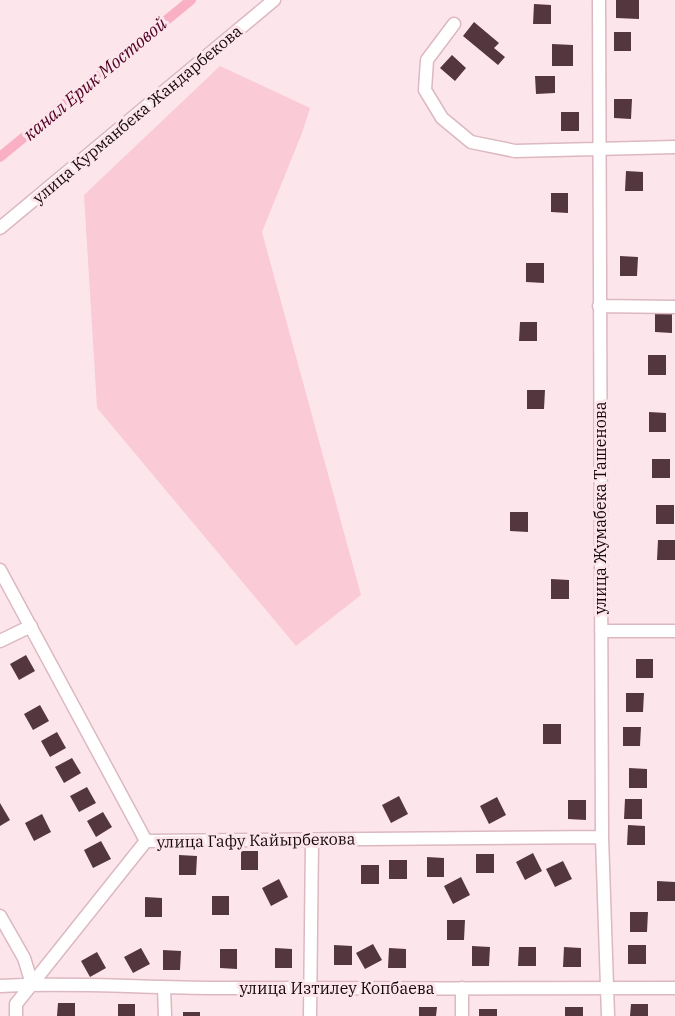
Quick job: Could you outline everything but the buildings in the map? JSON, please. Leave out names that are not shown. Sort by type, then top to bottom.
[{"type":"street","name":"улица Курманбека Жандарбекова","points":[[0,228],[274,0]]},
{"type":"street","name":"улица Жумабека Ташенова","points":[[599,0],[602,837],[609,1016]]},
{"type":"street","points":[[454,24],[427,60],[425,90],[441,118],[471,142],[515,150],[675,147]]},
{"type":"street","points":[[599,306],[675,307]]},
{"type":"street","name":"улица Гафу Кайырбекова","points":[[0,570],[146,841],[602,837]]},
{"type":"street","points":[[0,641],[31,626]]},
{"type":"street","points":[[601,631],[675,631]]},
{"type":"street","points":[[310,1016],[312,840]]},
{"type":"street","points":[[16,1016],[16,1004],[146,841]]},
{"type":"street","points":[[0,916],[24,958],[32,984]]},
{"type":"street","name":"улица Изтилеу Копбаева","points":[[0,986],[32,984],[309,989],[675,988]]},
{"type":"street","points":[[164,988],[165,1016]]},
{"type":"street","points":[[462,988],[462,1016]]},
{"type":"shaded area","points":[[220,66],[310,108],[262,232],[361,595],[296,646],[97,408],[84,195]]},
{"type":"waterway","name":"канал Ерик Мостовой","points":[[0,157],[191,0]]}]
